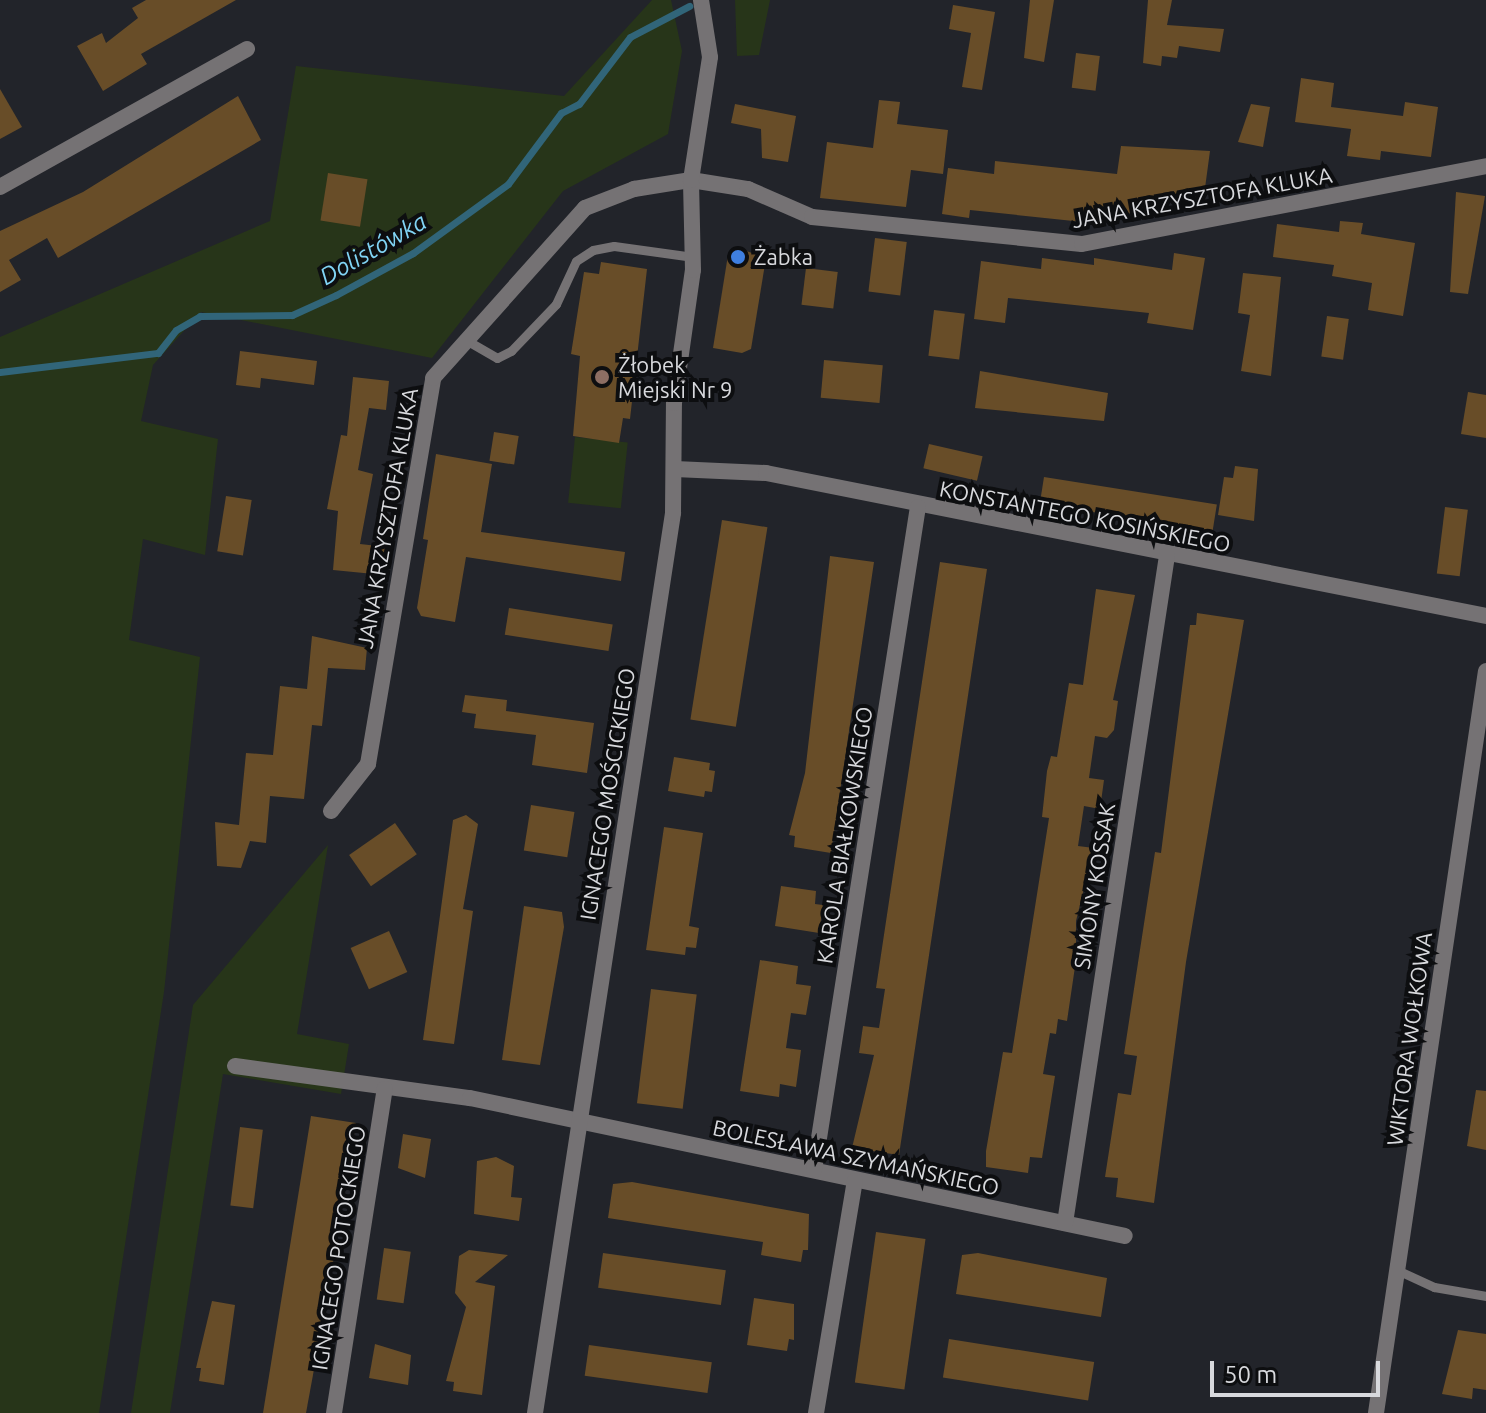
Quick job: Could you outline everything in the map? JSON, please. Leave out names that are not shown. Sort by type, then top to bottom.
[{"type":"street","points":[[691,180],[710,57],[701,0]]},
{"type":"street","points":[[0,187],[247,49]]},
{"type":"street","name":"JANA KRZYSZTOFA KLUKA","points":[[331,811],[368,764],[433,378],[585,208],[634,189],[691,180],[748,189],[812,217],[1082,244],[1486,166]]},
{"type":"street","name":"IGNACEGO MOŚCICKIEGO","points":[[535,1413],[675,469],[673,422],[693,257],[691,180]]},
{"type":"street","name":"KONSTANTEGO KOSIŃSKIEGO","points":[[675,469],[766,473],[918,507],[1486,616]]},
{"type":"street","name":"KAROLA BIAŁKOWSKIEGO","points":[[814,1170],[918,507]]},
{"type":"street","name":"SIMONY KOSSAK","points":[[1065,1223],[1167,556]]},
{"type":"street","name":"WIKTORA WOŁKOWA","points":[[1376,1413],[1486,671]]},
{"type":"street","points":[[235,1066],[579,1120]]},
{"type":"street","name":"IGNACEGO POTOCKIEGO","points":[[334,1413],[385,1089]]},
{"type":"street","name":"BOLESŁAWA SZYMAŃSKIEGO","points":[[579,1120],[1125,1236]]},
{"type":"street","points":[[816,1413],[855,1181]]},
{"type":"lane","points":[[466,340],[497,358],[511,351],[556,304],[576,261],[593,250],[614,246],[693,257]]},
{"type":"lane","points":[[1397,1270],[1434,1287],[1486,1296]]},
{"type":"green space","points":[[652,0],[671,0],[682,51],[668,134],[563,191],[432,358],[201,312],[153,365],[141,421],[218,439],[205,555],[143,539],[129,640],[200,657],[164,992],[99,1413],[0,1413],[0,337],[270,221],[296,66],[564,96]]},
{"type":"green space","points":[[735,0],[770,0],[759,55],[737,56]]},
{"type":"green space","points":[[575,437],[628,443],[621,508],[568,503]]},
{"type":"green space","points":[[328,845],[297,1034],[349,1044],[341,1094],[223,1074],[170,1413],[131,1413],[193,1005]]},
{"type":"building","points":[[146,0],[236,0],[141,54],[147,64],[103,91],[77,46],[102,33],[106,43],[138,18],[132,8]]},
{"type":"building","points":[[1030,0],[1054,0],[1044,62],[1024,58]]},
{"type":"building","points":[[1148,0],[1172,0],[1167,25],[1224,29],[1220,52],[1179,46],[1177,58],[1162,56],[1161,66],[1143,63]]},
{"type":"building","points":[[953,5],[995,12],[982,90],[962,87],[971,33],[949,29]]},
{"type":"building","points":[[1076,53],[1100,56],[1096,91],[1072,88]]},
{"type":"building","points":[[1301,78],[1334,83],[1331,107],[1403,116],[1405,102],[1438,107],[1431,157],[1381,151],[1380,160],[1347,156],[1351,129],[1295,122]]},
{"type":"building","points":[[0,89],[22,127],[0,139]]},
{"type":"building","points":[[238,96],[261,140],[58,258],[47,238],[9,260],[21,280],[0,292],[0,231],[83,192]]},
{"type":"building","points":[[879,100],[900,102],[897,124],[948,130],[943,174],[911,170],[906,207],[820,198],[827,142],[873,148]]},
{"type":"building","points":[[735,104],[796,116],[788,162],[762,158],[761,129],[731,123]]},
{"type":"building","points":[[1251,104],[1270,107],[1263,147],[1238,142]]},
{"type":"building","points":[[1121,146],[1210,151],[1203,203],[1145,196],[1143,215],[1085,208],[1083,222],[970,210],[969,218],[942,214],[948,168],[994,174],[995,161],[1117,174]]},
{"type":"building","points":[[328,173],[368,179],[360,227],[320,220]]},
{"type":"building","points":[[1456,192],[1485,196],[1468,294],[1450,292]]},
{"type":"building","points":[[1340,221],[1363,223],[1361,234],[1415,243],[1403,316],[1368,310],[1372,283],[1332,276],[1334,265],[1273,257],[1277,224],[1339,232]]},
{"type":"building","points":[[875,238],[907,242],[900,295],[868,292]]},
{"type":"building","points":[[738,248],[766,258],[751,349],[742,353],[713,348],[728,255]]},
{"type":"building","points":[[1174,253],[1205,258],[1193,330],[1147,323],[1149,313],[1008,298],[1005,323],[974,319],[981,261],[1041,269],[1042,258],[1094,265],[1094,258],[1172,270]]},
{"type":"building","points":[[601,262],[647,269],[630,419],[623,418],[619,443],[573,436],[580,356],[571,354],[584,272],[599,274]]},
{"type":"building","points":[[806,268],[838,272],[833,309],[801,305]]},
{"type":"building","points":[[1243,273],[1281,277],[1271,376],[1241,371],[1250,315],[1238,313]]},
{"type":"building","points":[[934,310],[965,314],[959,359],[928,356]]},
{"type":"building","points":[[1327,316],[1349,319],[1343,360],[1321,357]]},
{"type":"building","points":[[240,351],[317,361],[314,385],[261,378],[260,388],[236,385]]},
{"type":"building","points":[[824,360],[883,365],[879,403],[821,398]]},
{"type":"building","points":[[980,371],[1108,393],[1104,421],[975,408]]},
{"type":"building","points":[[353,377],[389,381],[386,410],[369,408],[358,470],[373,474],[360,544],[387,547],[384,575],[333,570],[338,511],[327,509],[341,435],[347,436]]},
{"type":"building","points":[[1468,392],[1486,395],[1486,438],[1461,434]]},
{"type":"building","points":[[494,432],[519,436],[514,465],[489,461]]},
{"type":"building","points":[[929,444],[983,456],[977,481],[923,468]]},
{"type":"building","points":[[436,454],[492,464],[481,532],[625,552],[621,581],[466,557],[455,622],[421,616],[417,608],[428,540],[423,539]]},
{"type":"building","points":[[1235,466],[1258,469],[1254,521],[1218,515],[1224,477],[1233,478]]},
{"type":"building","points":[[1044,477],[1217,504],[1213,531],[1040,504]]},
{"type":"building","points":[[226,496],[252,500],[243,555],[217,551]]},
{"type":"building","points":[[1445,507],[1468,510],[1460,576],[1437,574]]},
{"type":"building","points":[[722,520],[767,527],[736,727],[690,720]]},
{"type":"building","points":[[830,556],[874,562],[831,853],[794,847],[795,836],[789,835],[805,773]]},
{"type":"building","points":[[940,562],[987,569],[899,1155],[852,1148],[874,1055],[859,1053],[863,1026],[879,1028],[885,989],[876,988]]},
{"type":"building","points":[[1096,589],[1135,595],[1113,700],[1118,701],[1114,730],[1107,738],[1095,736],[1089,778],[1104,780],[1100,809],[1084,806],[1078,846],[1094,848],[1076,921],[1076,960],[1067,1021],[1058,1019],[1056,1034],[1050,1033],[1043,1074],[1055,1076],[1042,1158],[1030,1157],[1028,1173],[986,1167],[1003,1052],[1012,1053],[1049,818],[1042,817],[1047,771],[1051,756],[1057,757],[1069,683],[1083,685]]},
{"type":"building","points":[[509,608],[613,624],[608,651],[505,635]]},
{"type":"building","points":[[1197,613],[1244,620],[1186,962],[1154,1203],[1116,1197],[1118,1178],[1105,1177],[1118,1093],[1131,1095],[1137,1056],[1124,1054],[1155,852],[1161,853],[1190,625],[1196,625]]},
{"type":"building","points":[[312,636],[367,648],[365,670],[328,668],[322,726],[312,725],[304,799],[270,796],[266,843],[250,841],[241,868],[217,866],[215,822],[239,825],[246,753],[273,755],[280,686],[307,689]]},
{"type":"building","points":[[465,695],[507,700],[506,711],[594,723],[587,773],[532,765],[536,735],[474,728],[476,714],[462,712]]},
{"type":"building","points":[[674,757],[710,763],[709,770],[715,771],[712,792],[705,791],[704,797],[668,791]]},
{"type":"building","points":[[531,805],[574,812],[567,857],[524,850]]},
{"type":"building","points":[[466,815],[478,824],[463,909],[473,911],[454,1044],[423,1040],[453,820]]},
{"type":"building","points":[[395,823],[417,854],[371,886],[349,855]]},
{"type":"building","points":[[664,827],[703,833],[689,926],[699,928],[696,948],[686,947],[685,955],[646,950]]},
{"type":"building","points":[[781,886],[816,891],[815,904],[823,905],[819,933],[775,926]]},
{"type":"building","points":[[524,906],[562,912],[564,927],[540,1065],[502,1060]]},
{"type":"building","points":[[389,931],[407,972],[369,989],[351,948]]},
{"type":"building","points":[[760,960],[798,966],[796,984],[811,986],[806,1015],[791,1013],[786,1048],[801,1050],[796,1087],[780,1084],[779,1097],[740,1091]]},
{"type":"building","points":[[651,989],[697,995],[683,1109],[637,1103]]},
{"type":"building","points":[[1476,1090],[1486,1091],[1486,1150],[1467,1146]]},
{"type":"building","points":[[311,1116],[356,1123],[306,1413],[263,1413]]},
{"type":"building","points":[[240,1127],[263,1130],[253,1208],[230,1205]]},
{"type":"building","points":[[403,1134],[431,1139],[425,1178],[398,1168]]},
{"type":"building","points":[[496,1157],[514,1166],[511,1197],[522,1198],[519,1221],[474,1214],[477,1161]]},
{"type":"building","points":[[632,1182],[809,1214],[808,1250],[803,1250],[801,1262],[761,1255],[763,1242],[608,1218],[613,1184]]},
{"type":"building","points":[[876,1232],[926,1239],[904,1389],[855,1383]]},
{"type":"building","points":[[384,1248],[411,1252],[404,1303],[377,1299]]},
{"type":"building","points":[[469,1250],[508,1255],[475,1282],[495,1286],[482,1395],[453,1391],[454,1382],[446,1381],[466,1307],[455,1293],[459,1256]]},
{"type":"building","points":[[603,1253],[726,1270],[721,1305],[598,1288]]},
{"type":"building","points":[[978,1253],[1107,1278],[1101,1317],[956,1294],[962,1255]]},
{"type":"building","points":[[754,1298],[794,1304],[794,1340],[789,1339],[787,1351],[747,1345]]},
{"type":"building","points":[[212,1301],[235,1305],[224,1385],[199,1381],[201,1368],[196,1368]]},
{"type":"building","points":[[1458,1330],[1486,1334],[1486,1390],[1473,1388],[1472,1399],[1442,1394]]},
{"type":"building","points":[[949,1339],[1094,1362],[1088,1401],[943,1378]]},
{"type":"building","points":[[375,1344],[411,1355],[408,1385],[369,1378]]},
{"type":"building","points":[[589,1345],[712,1362],[707,1393],[585,1376]]},
{"type":"waterway","name":"Dolistówka","points":[[0,372],[158,353],[176,330],[200,316],[292,315],[336,295],[413,253],[508,184],[561,113],[579,104],[630,37],[689,6]]},
{"type":"place","name":"Żabka","points":[[738,257]]},
{"type":"place","name":"Żłobek Miejski Nr 9","points":[[602,377]]}]
